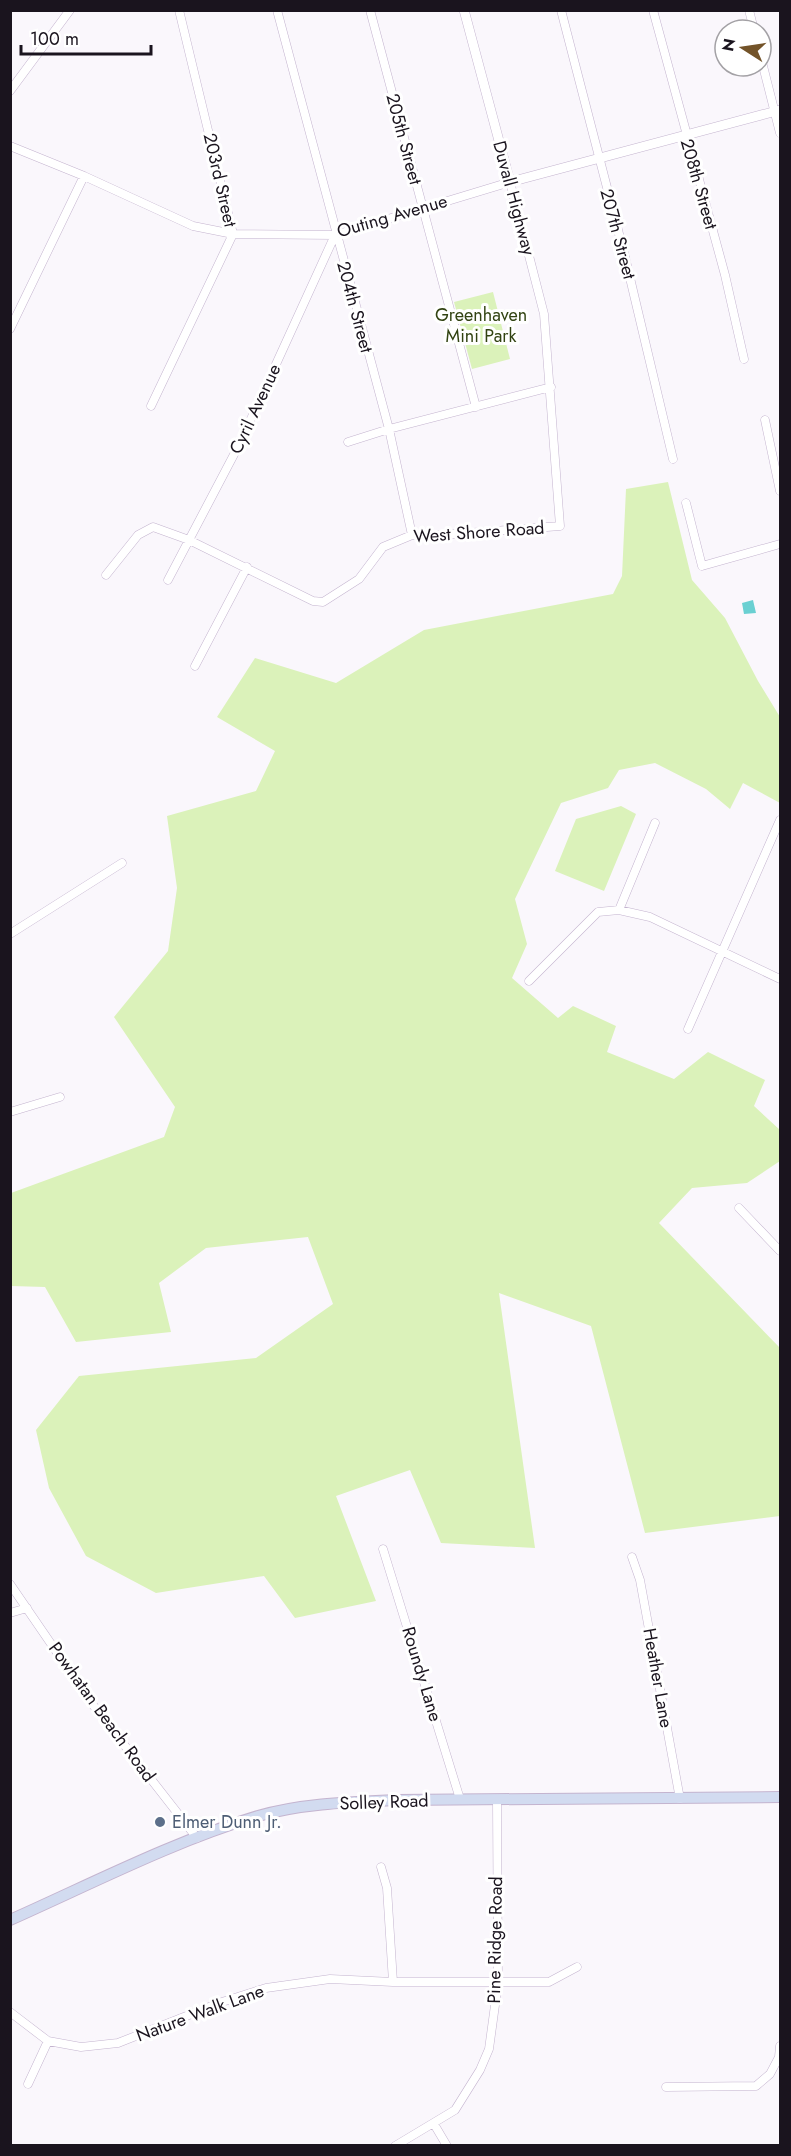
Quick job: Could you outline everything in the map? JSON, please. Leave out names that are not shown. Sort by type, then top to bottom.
[{"type":"main road","name":"Solley Road","points":[[10,1920],[197,1838],[259,1816],[291,1809],[350,1802],[460,1799],[780,1797]]},
{"type":"street","points":[[10,91],[70,10]]},
{"type":"street","name":"203rd Street","points":[[151,406],[233,234],[179,10]]},
{"type":"street","name":"204th Street","points":[[277,10],[335,235],[389,429],[412,535]]},
{"type":"street","name":"205th Street","points":[[370,10],[476,407]]},
{"type":"street","name":"Duvall Highway","points":[[464,10],[544,314],[551,387]]},
{"type":"street","name":"207th Street","points":[[561,10],[625,257],[673,459]]},
{"type":"street","name":"208th Street","points":[[653,10],[725,275],[744,359]]},
{"type":"street","points":[[767,78],[777,111],[780,133]]},
{"type":"street","name":"Outing Avenue","points":[[10,146],[84,176],[193,226],[233,234],[335,235],[510,182],[777,111]]},
{"type":"street","points":[[10,329],[84,176]]},
{"type":"street","name":"Cyril Avenue","points":[[168,580],[240,443],[335,235]]},
{"type":"street","points":[[348,442],[389,429],[551,387]]},
{"type":"street","name":"West Shore Road","points":[[106,575],[138,535],[153,527],[189,540],[313,601],[323,602],[359,579],[383,547],[412,535],[428,536],[560,526],[551,387]]},
{"type":"street","points":[[765,420],[780,491]]},
{"type":"street","points":[[686,503],[702,566],[780,544]]},
{"type":"street","points":[[195,666],[246,567]]},
{"type":"street","points":[[688,1029],[780,820]]},
{"type":"street","points":[[619,910],[655,823]]},
{"type":"street","points":[[10,934],[123,863]]},
{"type":"street","points":[[529,981],[598,912],[619,910],[650,917],[780,979]]},
{"type":"street","points":[[10,1112],[60,1096]]},
{"type":"street","points":[[739,1208],[780,1251]]},
{"type":"street","name":"Roundy Lane","points":[[384,1549],[460,1799]]},
{"type":"street","name":"Heather Lane","points":[[632,1557],[640,1580],[680,1799]]},
{"type":"street","name":"Powhatan Beach Road","points":[[10,1584],[93,1706],[197,1838]]},
{"type":"street","points":[[10,1613],[27,1608]]},
{"type":"street","name":"Pine Ridge Road","points":[[395,2145],[455,2110],[480,2070],[489,2049],[498,1983],[497,1800]]},
{"type":"street","points":[[381,1867],[387,1888],[393,1982]]},
{"type":"street","name":"Nature Walk Lane","points":[[10,2012],[48,2041],[81,2047],[118,2043],[222,2002],[266,1988],[330,1979],[393,1982],[549,1982],[577,1967]]},
{"type":"street","points":[[28,2084],[48,2041]]},
{"type":"street","points":[[666,2088],[756,2086],[770,2074],[778,2057],[780,2046]]},
{"type":"street","points":[[434,2124],[447,2145]]},
{"type":"green space","name":"Greenhaven Mini Park","points":[[493,292],[510,359],[472,369],[454,302]]},
{"type":"green space","points":[[668,482],[692,580],[725,618],[780,717],[780,803],[743,783],[730,809],[706,789],[655,763],[619,770],[608,788],[561,803],[515,899],[527,944],[512,978],[558,1018],[573,1006],[616,1026],[607,1052],[674,1079],[708,1052],[765,1080],[754,1106],[780,1130],[780,1161],[747,1183],[692,1188],[659,1223],[780,1348],[780,1516],[645,1533],[591,1326],[499,1293],[535,1548],[441,1543],[410,1470],[336,1496],[376,1601],[295,1618],[264,1576],[156,1593],[86,1556],[49,1488],[36,1430],[79,1376],[256,1358],[333,1304],[308,1237],[206,1248],[159,1283],[171,1332],[76,1342],[45,1287],[11,1286],[11,1193],[164,1137],[175,1107],[114,1017],[168,951],[177,888],[167,816],[256,791],[275,751],[217,717],[255,658],[336,683],[424,630],[613,594],[622,576],[626,489]]},
{"type":"green space","points":[[621,806],[636,814],[604,891],[555,871],[576,819]]},
{"type":"water","points":[[753,600],[756,613],[744,614],[742,603]]},
{"type":"place","name":"Elmer Dunn Jr.","points":[[160,1822]]}]
